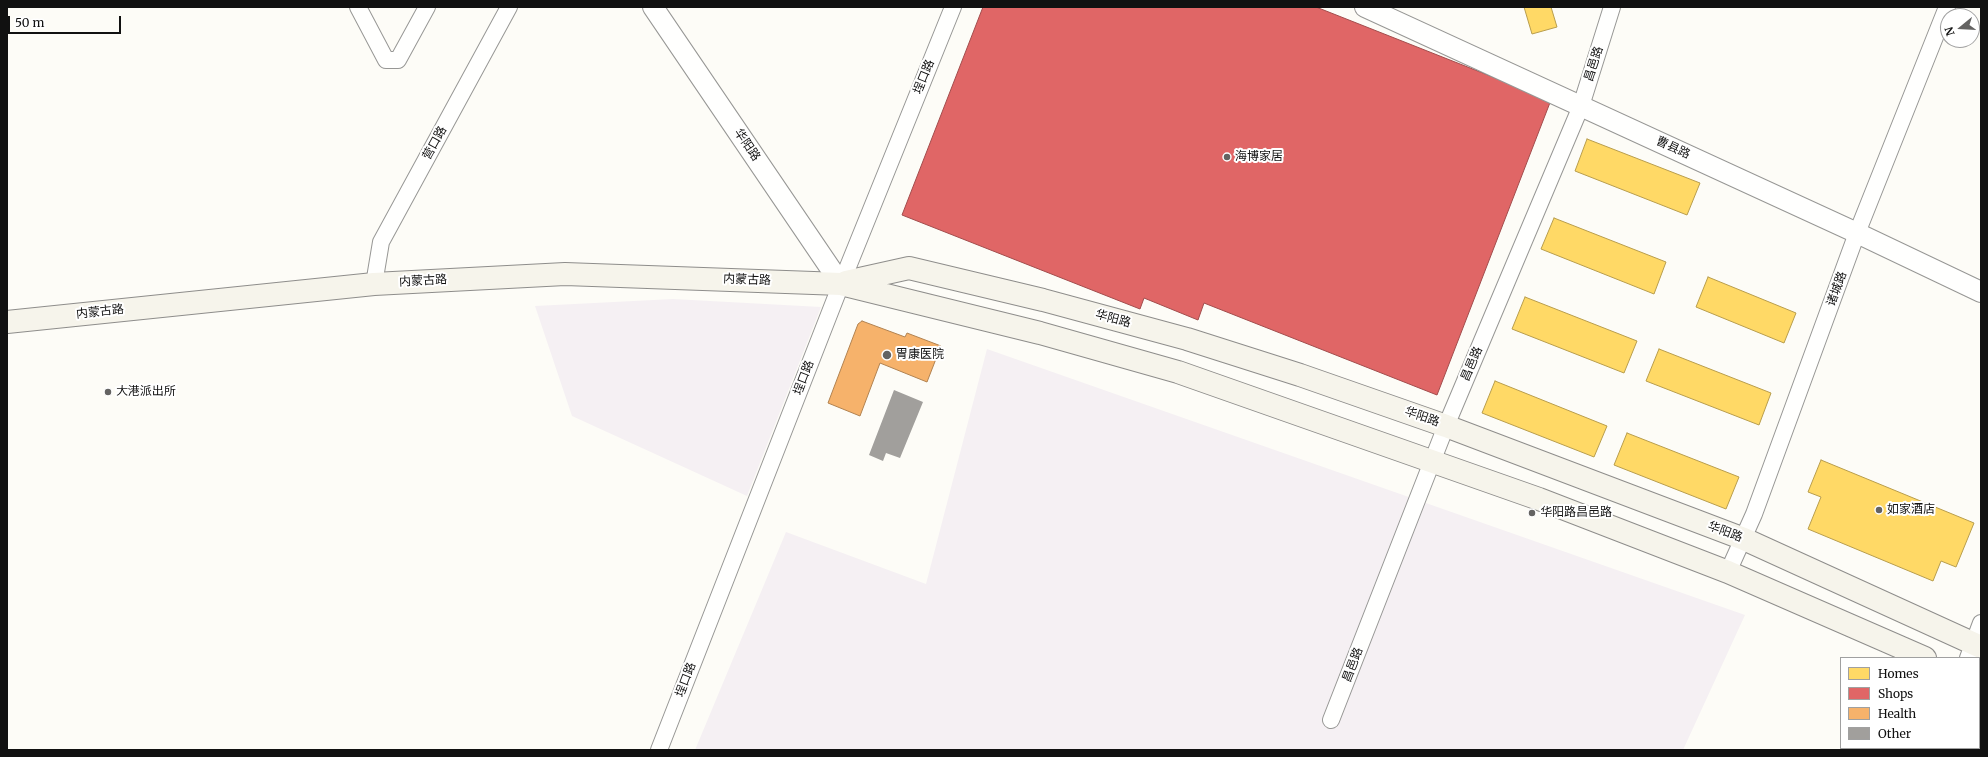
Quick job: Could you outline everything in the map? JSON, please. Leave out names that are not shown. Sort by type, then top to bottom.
[{"type":"main road","name":"华阳路","points":[[841,284],[909,268],[1042,300],[1187,340],[1300,375],[1446,426],[1744,539],[1974,650]]},
{"type":"main road","name":"内蒙古路","points":[[7,322],[374,284],[565,274],[841,284]]},
{"type":"main road","points":[[841,284],[1040,333],[1178,372],[1539,499],[1728,572],[1924,657]]},
{"type":"street","points":[[358,7],[386,60],[398,60],[428,7]]},
{"type":"street","name":"营口路","points":[[374,284],[381,242],[509,7]]},
{"type":"street","name":"华阳路","points":[[653,7],[841,284]]},
{"type":"street","name":"埕口路","points":[[659,750],[841,284],[953,7]]},
{"type":"street","name":"曹县路","points":[[1365,7],[1857,232],[1981,292]]},
{"type":"street","name":"昌邑路","points":[[1332,720],[1446,426],[1581,106],[1612,7]]},
{"type":"street","name":"诸城路","points":[[1728,572],[1744,539],[1857,232],[1947,7]]},
{"type":"street","points":[[1974,650],[1981,623]]},
{"type":"shaded area","points":[[673,299],[821,307],[747,496],[572,416],[535,306]]},
{"type":"shaded area","points":[[987,349],[1745,615],[1683,750],[695,750],[786,532],[926,584]]},
{"type":"building: Homes","points":[[1524,7],[1551,7],[1557,27],[1532,34]]},
{"type":"building: Homes","points":[[1587,139],[1700,183],[1687,215],[1575,171]]},
{"type":"building: Homes","points":[[1554,218],[1666,262],[1654,294],[1541,249]]},
{"type":"building: Homes","points":[[1708,277],[1796,313],[1784,343],[1696,307]]},
{"type":"building: Homes","points":[[1525,297],[1637,341],[1624,373],[1512,329]]},
{"type":"building: Homes","points":[[1659,349],[1771,393],[1759,425],[1646,381]]},
{"type":"building: Homes","points":[[1495,381],[1607,426],[1594,457],[1482,413]]},
{"type":"building: Homes","points":[[1627,433],[1739,477],[1726,509],[1614,465]]},
{"type":"building: Homes","name":"如家酒店","points":[[1821,460],[1974,523],[1956,567],[1941,561],[1933,581],[1808,529],[1821,497],[1808,492]]},
{"type":"building: Shops","name":"海博家居","points":[[983,7],[1316,7],[1551,100],[1437,395],[1204,303],[1198,320],[1144,298],[1140,309],[902,215]]},
{"type":"building: Health","points":[[862,321],[905,337],[907,333],[941,346],[927,382],[880,363],[860,416],[828,403],[858,324]]},
{"type":"building: Other","points":[[894,390],[923,402],[900,458],[886,453],[883,461],[869,455]]},
{"type":"place","name":"海博家居","points":[[1227,157]]},
{"type":"place","name":"胃康医院","points":[[887,355]]},
{"type":"place","name":"大港派出所","points":[[108,392]]},
{"type":"place","name":"如家酒店","points":[[1879,510]]},
{"type":"place","name":"华阳路昌邑路","points":[[1532,513]]}]
